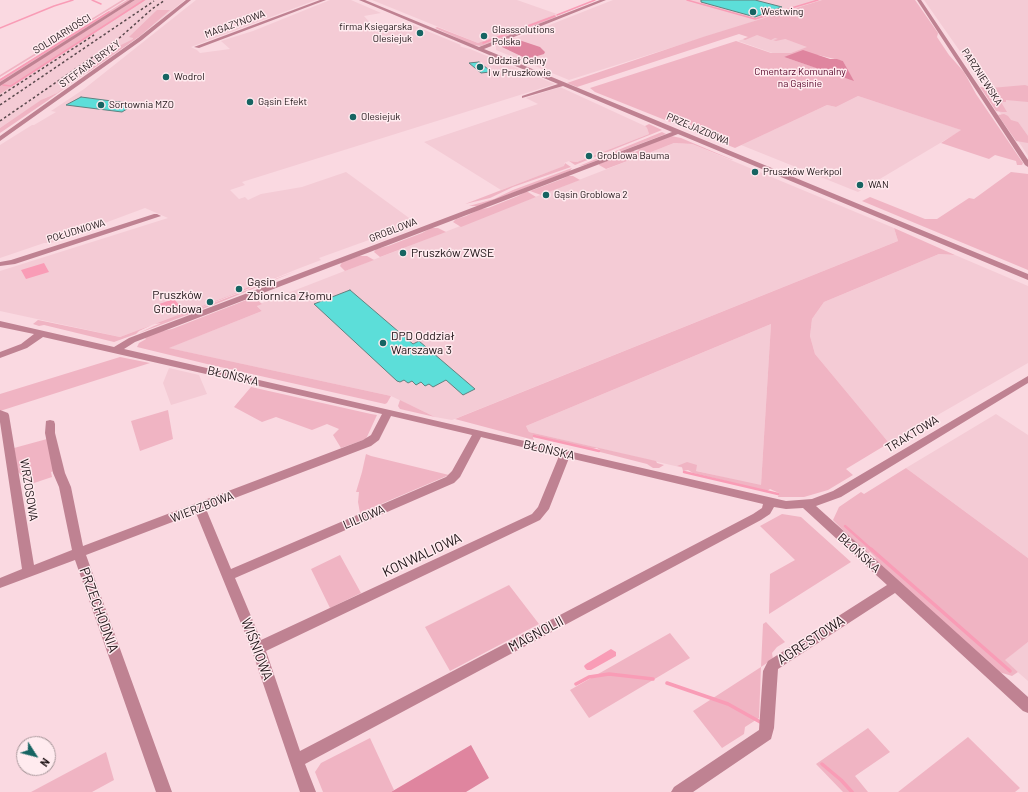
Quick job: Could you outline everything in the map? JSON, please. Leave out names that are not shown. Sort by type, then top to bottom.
[{"type":"street","name":"SOLIDARNOŚCI","points":[[0,84],[133,0]]},
{"type":"street","name":"STEFANA BRYŁY","points":[[0,139],[140,39],[189,0]]},
{"type":"street","name":"MAGAZYNOWA","points":[[197,47],[324,0]]},
{"type":"street","name":"PRZEJAZDOWA","points":[[361,0],[1028,277]]},
{"type":"street","points":[[479,49],[604,0]]},
{"type":"street","name":"PARZNIEWSKA","points":[[919,0],[1028,165]]},
{"type":"street","points":[[524,97],[564,84]]},
{"type":"street","name":"GROBLOWA","points":[[117,349],[132,340],[677,132]]},
{"type":"street","name":"POŁUDNIOWA","points":[[0,264],[12,262],[157,216]]},
{"type":"street","name":"BŁOŃSKA","points":[[0,324],[117,349],[770,502],[786,505],[806,504],[1028,706]]},
{"type":"street","points":[[0,355],[24,346],[42,332]]},
{"type":"street","name":"TRAKTOWA","points":[[806,504],[822,501],[838,494],[1028,379]]},
{"type":"street","name":"WIERZBOWA","points":[[0,584],[367,444],[375,437],[388,412]]},
{"type":"street","name":"WRZOSOWA","points":[[0,414],[4,416],[29,572]]},
{"type":"street","name":"PRZECHODNIA","points":[[50,424],[50,433],[59,473],[65,487],[79,554],[164,792]]},
{"type":"street","name":"LILIOWA","points":[[228,576],[450,480],[456,474],[478,433]]},
{"type":"street","name":"KONWALIOWA","points":[[258,648],[536,517],[543,508],[565,454]]},
{"type":"street","name":"MAGNOLII","points":[[296,761],[757,517],[766,511],[770,502]]},
{"type":"street","name":"WIŚNIOWA","points":[[200,508],[258,648],[308,792]]},
{"type":"street","name":"AGRESTOWA","points":[[678,792],[766,734],[770,671],[773,665],[896,586]]},
{"type":"shaded area","points":[[146,0],[185,0],[140,36],[113,55],[57,93],[45,98],[0,128],[0,94]]},
{"type":"shaded area","points":[[196,0],[316,0],[191,47],[200,53],[230,49],[221,41],[253,31],[330,0],[351,0],[381,13],[364,16],[375,28],[375,30],[410,24],[461,45],[460,46],[462,47],[555,84],[242,182],[245,185],[230,190],[239,199],[245,197],[248,200],[261,194],[302,187],[346,172],[416,223],[319,258],[321,260],[266,281],[264,280],[231,295],[120,337],[0,311],[0,271],[168,218],[145,208],[51,243],[44,243],[0,258],[0,145],[56,112],[51,111],[84,89]]},
{"type":"shaded area","points":[[372,0],[517,0],[557,14],[478,43]]},
{"type":"shaded area","points":[[613,0],[822,0],[569,80],[496,50],[496,46]]},
{"type":"shaded area","points":[[924,0],[1028,0],[1028,156],[964,57]]},
{"type":"shaded area","points":[[763,32],[810,47],[784,57],[738,41]]},
{"type":"shaded area","points":[[513,38],[540,47],[545,52],[544,54],[531,58],[525,58],[502,47],[505,44],[504,41]]},
{"type":"shaded area","points":[[803,50],[830,59],[843,61],[854,81],[784,57]]},
{"type":"shaded area","points":[[560,87],[645,126],[649,134],[577,162],[569,161],[564,163],[565,166],[501,190],[424,142],[538,104],[526,98]]},
{"type":"shaded area","points":[[858,96],[962,130],[858,192],[741,145],[827,105],[836,107]]},
{"type":"shaded area","points":[[674,143],[692,144],[894,228],[898,241],[452,420],[435,417],[391,396],[168,348],[262,311],[257,305]]},
{"type":"shaded area","points":[[939,254],[955,255],[1028,286],[1028,363],[889,443],[815,354],[810,336],[812,319],[824,302]]},
{"type":"shaded area","points":[[44,263],[49,272],[26,279],[21,270]]},
{"type":"shaded area","points":[[174,299],[180,306],[159,314],[153,306]]},
{"type":"shaded area","points":[[771,324],[761,486],[529,432],[526,426]]},
{"type":"shaded area","points":[[169,368],[199,375],[207,394],[171,405],[163,383]]},
{"type":"shaded area","points":[[996,414],[1028,435],[1028,558],[906,468]]},
{"type":"shaded area","points":[[1028,642],[1028,681],[1004,660]]},
{"type":"shaded area","points":[[611,649],[616,652],[616,656],[591,670],[587,670],[585,668],[584,666],[586,664]]},
{"type":"shaded area","points":[[471,745],[489,778],[466,792],[391,792]]},
{"type":"green space","points":[[122,0],[125,0],[0,77],[0,75]]},
{"type":"green space","points":[[127,0],[131,0],[0,82],[0,79]]},
{"type":"green space","points":[[135,0],[146,0],[0,94],[0,85]]},
{"type":"green space","name":"Cmentarz Komunalny na Gąsinie","points":[[822,0],[915,0],[938,33],[937,37],[949,55],[964,72],[976,94],[1023,163],[1022,165],[1017,165],[1016,161],[995,155],[989,159],[941,143],[961,130],[858,96],[836,107],[827,105],[735,148],[595,92],[590,88],[736,41],[771,53],[791,53],[807,47],[785,39],[776,41],[773,40],[778,39],[775,38],[771,40],[757,35],[745,40],[743,39],[748,37],[739,34],[577,87],[567,83],[703,37]],"holes":[[[818,55],[843,61],[853,80],[784,57]]]},
{"type":"green space","points":[[157,10],[170,10],[140,36],[87,73],[85,72],[119,46],[133,39],[129,37]]},
{"type":"green space","points":[[554,15],[556,17],[481,46],[473,45],[435,28],[437,27],[478,43]]},
{"type":"green space","points":[[83,75],[0,133],[0,128],[41,100],[57,93]]},
{"type":"green space","points":[[1028,86],[1028,102],[1006,100],[1006,102],[1001,102],[1007,112],[996,111],[980,87],[991,88]]},
{"type":"green space","points":[[1004,114],[1011,120],[1018,122],[1028,136],[1028,143],[1016,141],[998,115]]},
{"type":"green space","points":[[649,124],[662,130],[575,165],[569,161],[577,162],[649,134],[645,126]]},
{"type":"green space","points":[[662,132],[666,134],[579,166]]},
{"type":"green space","points":[[671,136],[681,138],[733,160],[692,144],[674,143],[636,158],[626,153],[633,151],[635,152],[639,150],[637,149]]},
{"type":"green space","points":[[621,155],[630,160],[606,169],[599,165],[599,164]]},
{"type":"green space","points":[[565,163],[571,167],[513,187],[490,198],[465,204],[564,166]]},
{"type":"green space","points":[[572,168],[570,171],[478,206],[469,206],[494,199],[513,190]]},
{"type":"green space","points":[[1011,172],[1028,174],[1028,270],[862,201],[870,197],[925,219],[937,219],[969,198],[974,199]]},
{"type":"green space","points":[[568,176],[573,176],[580,180],[541,195],[530,191],[562,179]]},
{"type":"green space","points":[[528,192],[536,197],[461,227],[453,222],[456,219],[480,209],[488,208]]},
{"type":"green space","points":[[431,228],[438,228],[446,232],[380,257],[374,252],[376,249],[388,246]]},
{"type":"green space","points":[[894,228],[955,255],[939,254],[824,302],[812,319],[810,336],[815,354],[889,443],[846,469],[853,475],[828,490],[804,497],[778,497],[779,493],[770,489],[767,491],[693,473],[688,470],[683,471],[682,467],[677,466],[687,462],[697,465],[696,471],[761,485],[771,324],[526,426],[529,432],[656,461],[657,463],[664,465],[659,468],[653,468],[647,464],[600,452],[597,448],[591,449],[534,435],[534,440],[455,419],[898,241]]},
{"type":"green space","points":[[359,256],[367,256],[374,260],[345,271],[340,266],[342,262]]},
{"type":"green space","points":[[295,270],[162,323],[155,324],[231,295],[264,280],[266,281]]},
{"type":"green space","points":[[296,271],[221,302],[139,333],[154,326]]},
{"type":"green space","points":[[254,297],[262,304],[257,306],[262,311],[169,348],[391,396],[387,403],[385,404],[137,347],[139,343],[146,339],[145,338],[158,332],[172,329]]},
{"type":"green space","points":[[38,320],[120,337],[152,325],[136,334],[114,342],[44,325],[39,326],[33,324]]},
{"type":"green space","points":[[120,357],[150,363],[0,411],[0,394]]},
{"type":"green space","points":[[251,387],[377,415],[366,439],[341,448],[333,435],[339,429],[327,424],[312,430],[276,417],[262,422],[234,407]]},
{"type":"green space","points":[[400,400],[435,417],[400,409],[398,406]]},
{"type":"green space","points":[[168,410],[173,439],[140,451],[131,421]]},
{"type":"green space","points":[[47,439],[54,471],[51,472],[52,477],[31,484],[18,472],[14,448]]},
{"type":"green space","points":[[366,454],[449,475],[360,513],[358,502],[359,492],[356,492]]},
{"type":"green space","points":[[906,468],[1028,558],[1028,642],[1005,660],[1018,672],[1012,676],[999,672],[874,560],[876,558],[870,552],[867,554],[846,536],[847,534],[833,520],[839,507],[861,492],[864,494]]},
{"type":"green space","points":[[782,514],[801,517],[851,562],[769,614],[770,574],[795,560],[760,526]]},
{"type":"green space","points":[[340,555],[361,593],[330,608],[311,569]]},
{"type":"green space","points":[[509,585],[539,624],[450,671],[425,627]]},
{"type":"green space","points":[[766,622],[785,642],[777,647],[772,653],[773,659],[761,667],[763,624]]},
{"type":"green space","points":[[670,633],[690,658],[589,718],[570,690]]},
{"type":"green space","points":[[761,667],[759,718],[745,727],[744,734],[722,748],[693,711]]},
{"type":"green space","points":[[868,728],[890,752],[855,776],[868,792],[843,792],[816,764]]},
{"type":"green space","points":[[968,737],[1020,788],[1015,792],[898,792]]},
{"type":"green space","points":[[370,738],[394,790],[391,792],[323,792],[315,772],[321,763]]},
{"type":"green space","points":[[106,752],[114,780],[92,792],[31,792]]},
{"type":"building","name":"Westwing","points":[[701,0],[755,0],[782,7],[755,17],[701,2]]},
{"type":"building","name":"Oddział Celny I w Pruszkowie","points":[[479,62],[490,72],[481,73],[469,63]]},
{"type":"building","name":"Sortownia MZO","points":[[81,97],[135,104],[122,112],[66,105]]},
{"type":"building","name":"DPD Oddział Warszawa 3","points":[[350,290],[413,344],[419,341],[475,389],[463,395],[446,380],[433,387],[429,384],[425,386],[421,382],[416,385],[412,381],[408,383],[404,380],[400,382],[397,381],[314,304]]},
{"type":"waterway","points":[[0,28],[54,6],[73,0]]},
{"type":"waterway","points":[[92,0],[101,4]]},
{"type":"waterway","points":[[3,85],[11,86],[144,0]]},
{"type":"waterway","points":[[557,15],[595,0]]},
{"type":"waterway","points":[[687,0],[755,19],[818,0]]},
{"type":"waterway","points":[[0,80],[109,12]]},
{"type":"waterway","points":[[483,43],[555,16]]},
{"type":"waterway","points":[[534,436],[599,451]]},
{"type":"waterway","points":[[684,472],[778,494]]},
{"type":"waterway","points":[[845,526],[872,550]]},
{"type":"waterway","points":[[871,549],[1010,671]]},
{"type":"waterway","points":[[576,684],[589,677],[609,674],[653,679]]},
{"type":"waterway","points":[[667,683],[728,704],[762,723]]},
{"type":"waterway","points":[[822,764],[841,780],[852,792]]},
{"type":"railway","points":[[0,121],[116,41],[152,9],[165,0]]},
{"type":"railway","points":[[0,105],[154,1]]},
{"type":"railway","points":[[0,96],[94,35]]},
{"type":"place","name":"Westwing","points":[[753,12]]},
{"type":"place","name":"firma Księgarska Olesiejuk","points":[[420,33]]},
{"type":"place","name":"Glasssolutions Polska","points":[[484,36]]},
{"type":"place","name":"Oddział Celny I w Pruszkowie","points":[[480,67]]},
{"type":"place","name":"Wodrol","points":[[166,77]]},
{"type":"place","name":"Gąsin Efekt","points":[[250,102]]},
{"type":"place","name":"Sortownia MZO","points":[[101,105]]},
{"type":"place","name":"Olesiejuk","points":[[353,117]]},
{"type":"place","name":"Groblowa Bauma","points":[[589,156]]},
{"type":"place","name":"Pruszków Werkpol","points":[[755,172]]},
{"type":"place","name":"WAN","points":[[860,185]]},
{"type":"place","name":"Gąsin Groblowa 2","points":[[546,195]]},
{"type":"place","name":"Pruszków ZWSE","points":[[403,253]]},
{"type":"place","name":"Gąsin Zbiornica Złomu","points":[[239,289]]},
{"type":"place","name":"Pruszków Groblowa","points":[[210,302]]},
{"type":"place","name":"DPD Oddział Warszawa 3","points":[[383,343]]}]
